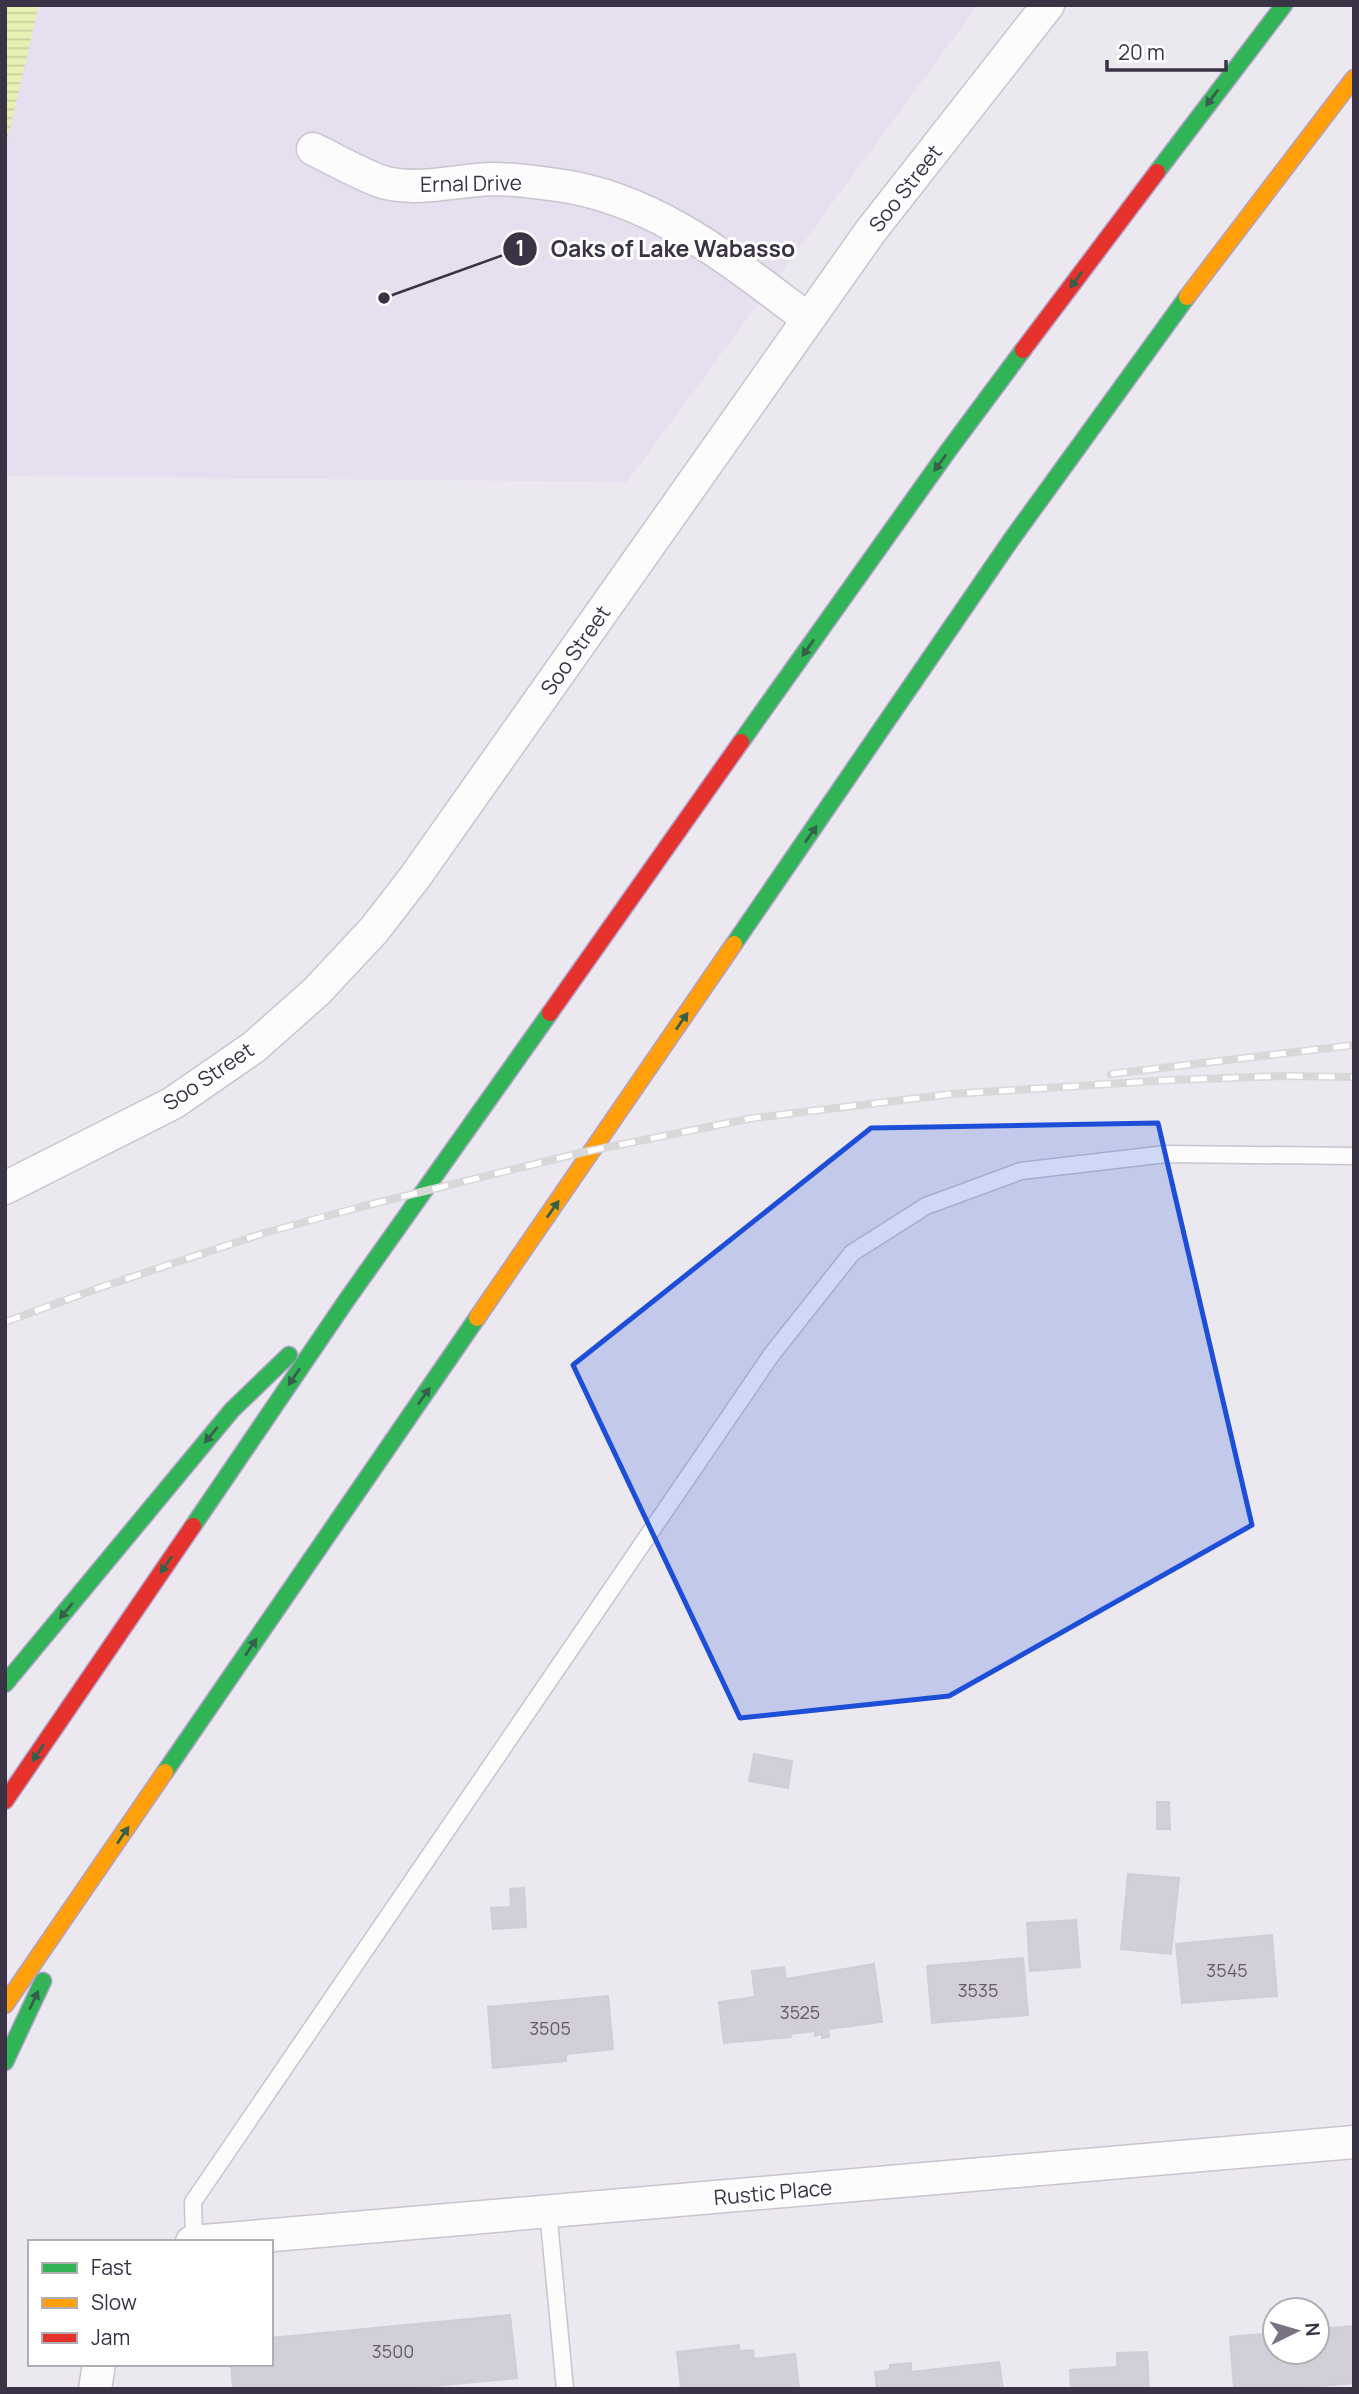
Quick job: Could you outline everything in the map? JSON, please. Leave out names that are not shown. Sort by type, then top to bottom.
[{"type":"highway","points":[[5,1801],[346,1301],[948,451],[1284,5]]},
{"type":"highway","points":[[5,2005],[1011,540],[1210,265],[1354,78]]},
{"type":"highway","points":[[5,1684],[232,1410],[346,1301]]},
{"type":"highway","points":[[5,2062],[84,1891]]},
{"type":"street","name":"Soo Street","points":[[5,1188],[173,1103],[254,1047],[317,991],[355,950],[415,877],[870,232],[1048,5]]},
{"type":"street","name":"Ernal Drive","points":[[313,149],[386,183],[429,185],[495,179],[559,185],[618,200],[676,225],[719,252],[808,319]]},
{"type":"street","name":"Rustic Place","points":[[205,2240],[1354,2142]]},
{"type":"street","points":[[94,2389],[99,2366]]},
{"type":"lane","points":[[193,2240],[193,2202],[772,1354],[852,1253],[926,1206],[1021,1171],[1166,1154],[1354,1156]]},
{"type":"lane","points":[[548,2211],[565,2389]]},
{"type":"highlighted area","points":[[1158,1123],[1252,1525],[949,1696],[740,1718],[573,1365],[871,1128]]},
{"type":"shaded area","points":[[5,5],[39,5],[5,150]]},
{"type":"shaded area","points":[[41,5],[978,5],[627,482],[5,476],[5,120]]},
{"type":"building","points":[[754,1754],[792,1761],[788,1788],[749,1781]]},
{"type":"building","points":[[1157,1802],[1169,1802],[1170,1829],[1157,1829]]},
{"type":"building","points":[[1128,1874],[1179,1878],[1171,1954],[1121,1949]]},
{"type":"building","points":[[524,1888],[526,1927],[493,1929],[491,1908],[511,1907],[510,1889]]},
{"type":"building","points":[[1076,1920],[1080,1967],[1030,1971],[1027,1923]]},
{"type":"building","points":[[1272,1935],[1277,1996],[1182,2003],[1176,1944]]},
{"type":"building","points":[[1023,1958],[1028,2015],[932,2023],[927,1966]]},
{"type":"building","points":[[874,1964],[882,2022],[828,2029],[829,2037],[822,2038],[822,2034],[815,2036],[815,2031],[790,2034],[791,2037],[724,2043],[719,2002],[755,1997],[752,1971],[784,1967],[786,1979]]},
{"type":"building","points":[[608,1996],[613,2049],[566,2054],[566,2061],[493,2068],[488,2007]]},
{"type":"building","points":[[510,2315],[517,2378],[401,2389],[233,2389],[231,2366],[273,2366],[273,2338]]},
{"type":"building","points":[[1354,2326],[1354,2383],[1287,2389],[1234,2389],[1230,2337],[1261,2334],[1261,2366],[1331,2366],[1331,2328]]},
{"type":"building","points":[[739,2345],[739,2351],[753,2350],[754,2359],[795,2354],[799,2389],[681,2389],[677,2352]]},
{"type":"building","points":[[1147,2352],[1149,2389],[1071,2389],[1070,2370],[1117,2367],[1117,2353]]},
{"type":"building","points":[[999,2362],[1003,2389],[877,2389],[875,2372],[890,2370],[890,2365],[911,2363],[911,2372]]},
{"type":"railway","points":[[1111,1074],[1354,1045]]},
{"type":"railway","points":[[5,1322],[264,1233],[584,1152],[753,1118],[952,1094],[1171,1080],[1285,1076],[1354,1077]]},
{"type":"traffic: fast","points":[[1157,172],[1284,5]]},
{"type":"traffic: fast","points":[[734,944],[1011,540],[1187,297]]},
{"type":"traffic: fast","points":[[741,742],[1023,350]]},
{"type":"traffic: fast","points":[[193,1526],[346,1301],[550,1013]]},
{"type":"traffic: fast","points":[[165,1772],[477,1318]]},
{"type":"traffic: fast","points":[[5,1684],[232,1410],[289,1355]]},
{"type":"traffic: fast","points":[[5,2062],[43,1981]]},
{"type":"traffic: slow","points":[[1187,297],[1354,78]]},
{"type":"traffic: slow","points":[[477,1318],[734,944]]},
{"type":"traffic: slow","points":[[5,2005],[165,1772]]},
{"type":"traffic: jam","points":[[1023,350],[1157,172]]},
{"type":"traffic: jam","points":[[550,1013],[741,742]]},
{"type":"traffic: jam","points":[[5,1801],[193,1526]]},
{"type":"place","name":"Oaks of Lake Wabasso","points":[[384,298]]}]
